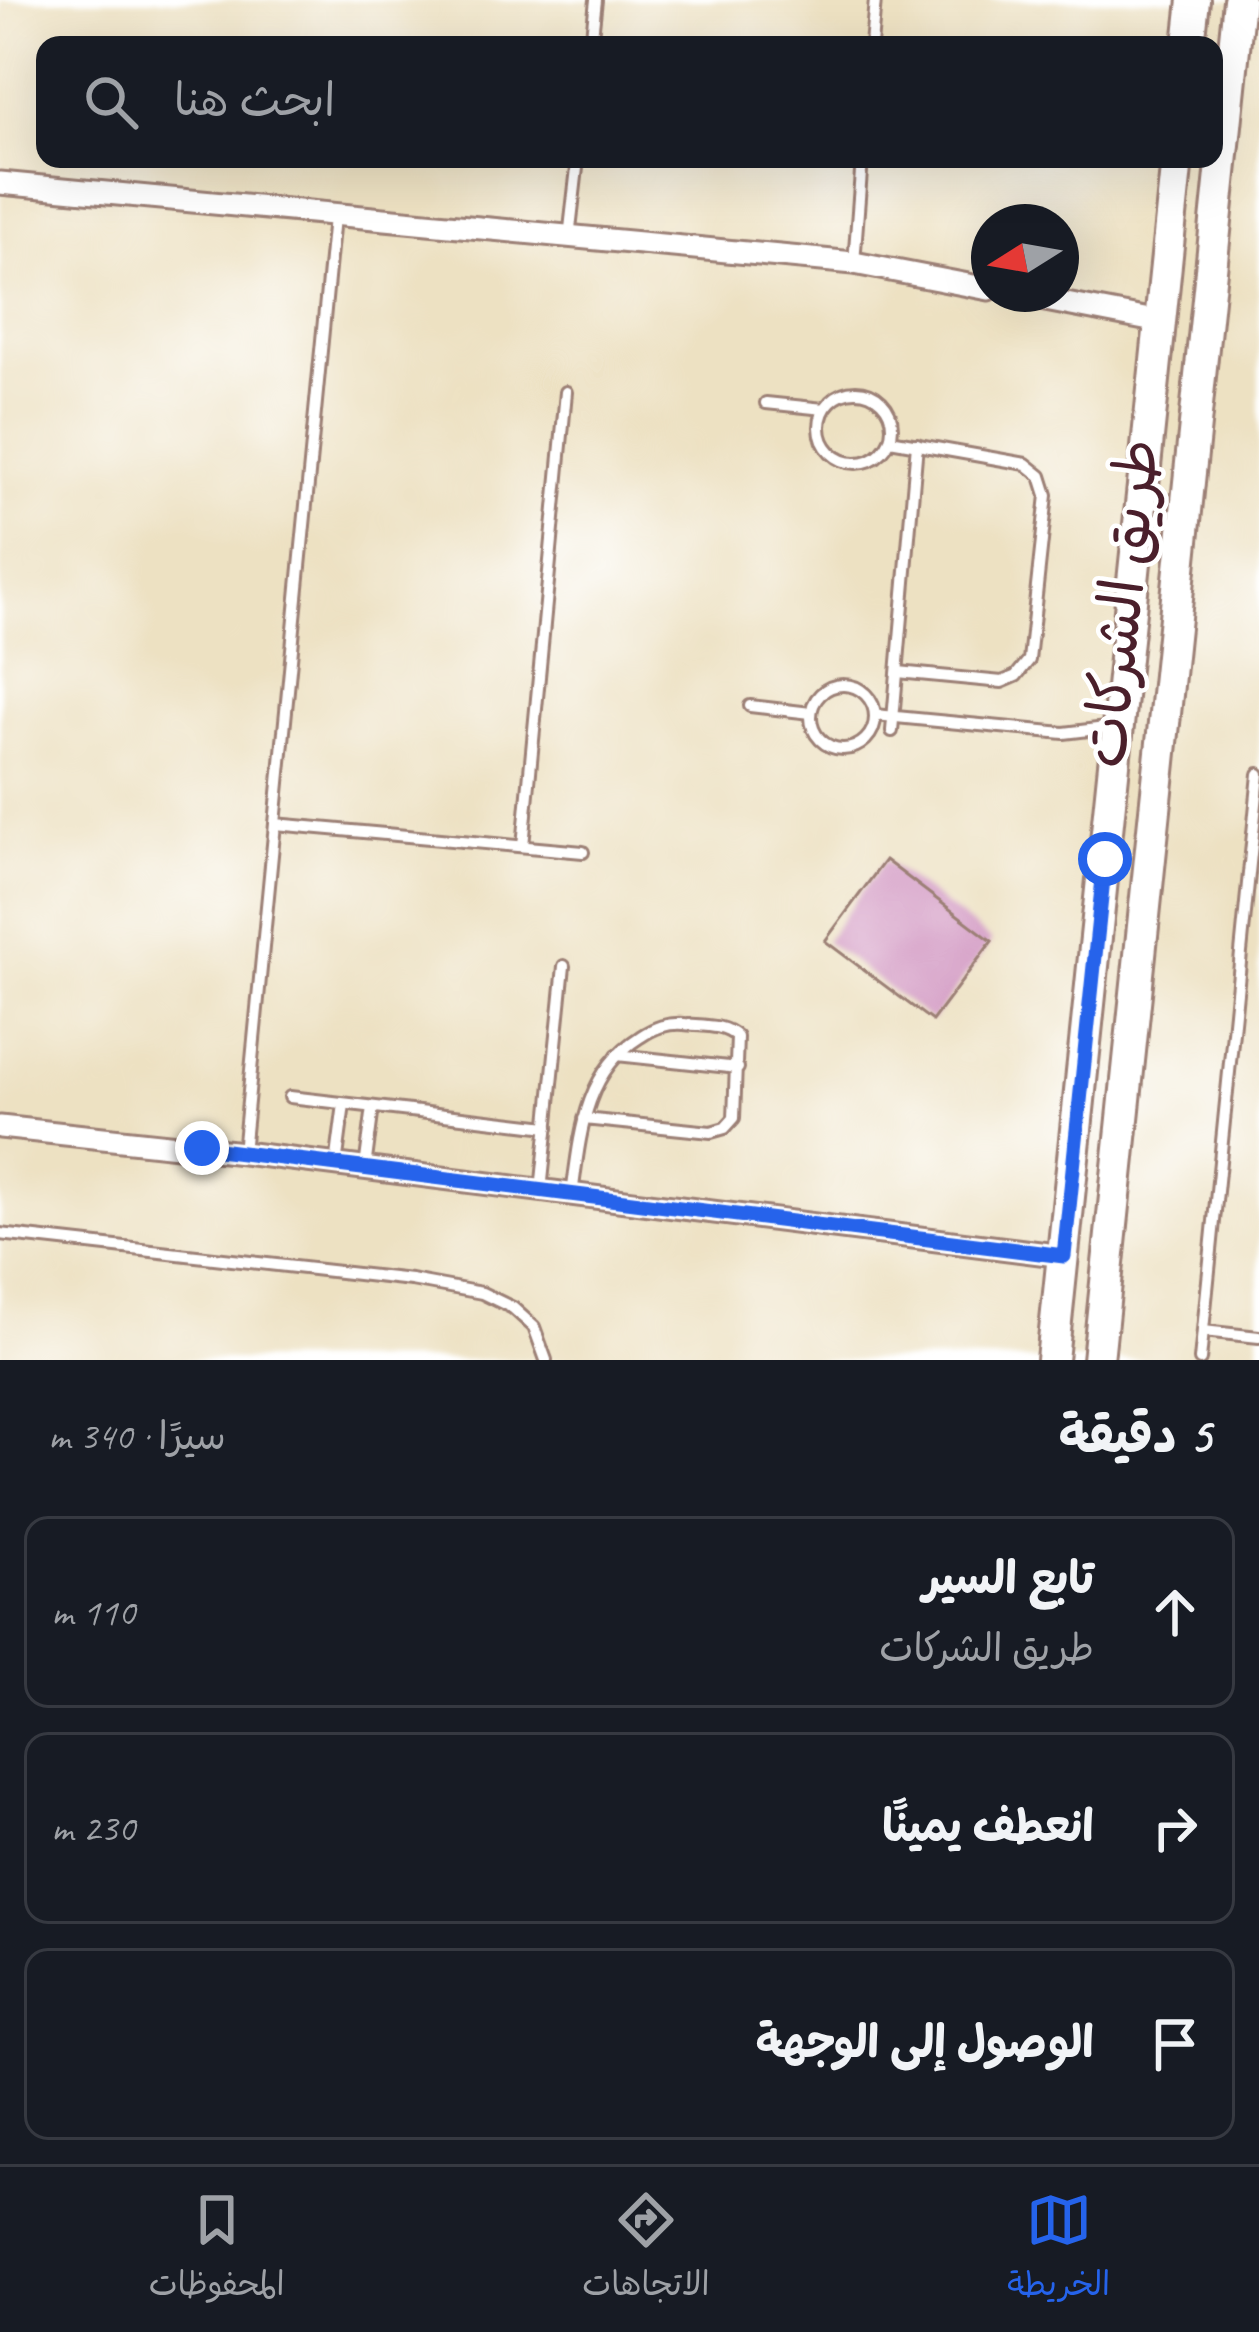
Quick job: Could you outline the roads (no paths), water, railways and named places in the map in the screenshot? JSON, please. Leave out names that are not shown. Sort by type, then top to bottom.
[{"type":"street","points":[[1190,36],[1194,0]]},
{"type":"street","name":"طريق الشركات","points":[[1223,149],[1239,0]]},
{"type":"street","name":"طريق الشركات","points":[[1052,1360],[1176,168]]},
{"type":"street","name":"طريق الشركات","points":[[1098,1360],[1221,168]]},
{"type":"street","points":[[0,183],[854,263],[971,286]]},
{"type":"street","points":[[1079,306],[1160,322]]},
{"type":"street","points":[[1117,726],[1132,723],[1161,728]]},
{"type":"street","points":[[1114,771],[1127,778],[1156,778]]},
{"type":"street","points":[[0,1127],[1109,1262]]},
{"type":"lane","points":[[592,36],[596,0]]},
{"type":"lane","points":[[872,36],[875,0]]},
{"type":"lane","points":[[569,238],[577,168]]},
{"type":"lane","points":[[854,263],[861,168]]},
{"type":"lane","points":[[243,1153],[334,217]]},
{"type":"lane","points":[[523,846],[566,392]]},
{"type":"lane","points":[[843,393],[868,393],[887,408],[892,420],[890,440],[869,461],[844,462],[825,446],[820,421],[824,410],[843,393]]},
{"type":"lane","points":[[766,403],[824,410]]},
{"type":"lane","points":[[890,440],[1026,464],[1046,485],[1029,660],[1024,669],[1002,682],[898,672]]},
{"type":"lane","points":[[892,731],[917,444]]},
{"type":"lane","points":[[838,685],[860,689],[875,716],[867,738],[840,749],[829,747],[814,733],[811,713],[820,694],[838,685]]},
{"type":"lane","points":[[750,706],[811,713]]},
{"type":"lane","points":[[875,716],[1084,734],[1117,726]]},
{"type":"lane","points":[[1200,1360],[1259,775]]},
{"type":"lane","points":[[274,824],[583,852]]},
{"type":"lane","points":[[542,1191],[564,966]]},
{"type":"lane","points":[[572,1195],[584,1119],[602,1074],[617,1055],[641,1036],[669,1023],[721,1028],[737,1037],[734,1118],[718,1131],[584,1119]]},
{"type":"lane","points":[[617,1055],[738,1068]]},
{"type":"lane","points":[[290,1097],[548,1127]]},
{"type":"lane","points":[[337,1165],[344,1104]]},
{"type":"lane","points":[[365,1168],[373,1107]]},
{"type":"lane","points":[[0,1234],[411,1280],[482,1293],[513,1308],[534,1327],[546,1360]]},
{"type":"lane","points":[[1203,1331],[1259,1337]]}]
